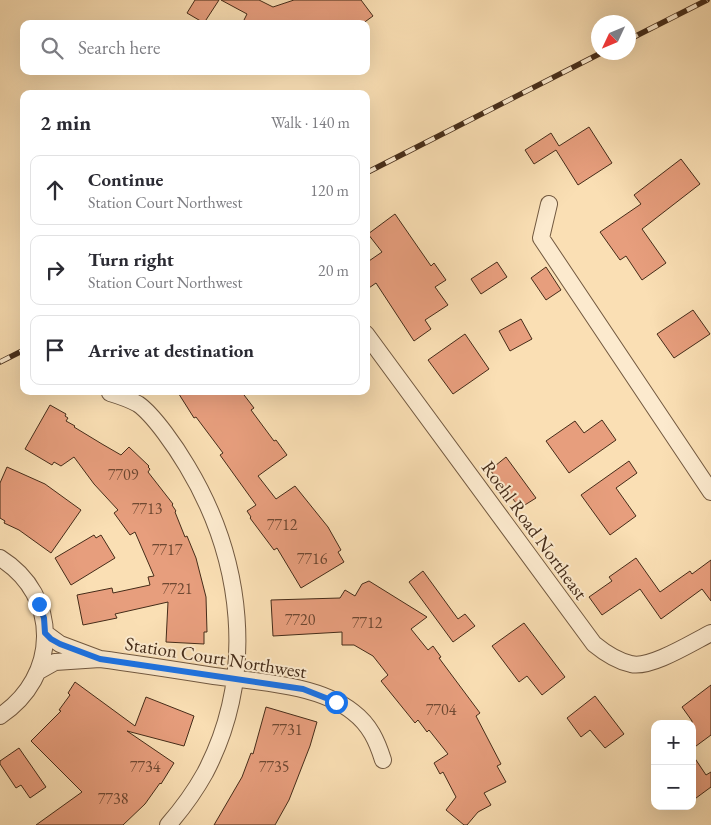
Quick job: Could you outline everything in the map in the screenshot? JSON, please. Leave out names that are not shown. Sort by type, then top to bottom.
[{"type":"street","points":[[549,204],[541,238],[711,492]]},
{"type":"street","name":"Roehl Road Northeast","points":[[370,339],[594,644],[611,657],[633,665],[656,661],[711,633]]},
{"type":"street","points":[[116,395],[138,405],[149,414],[182,457],[197,482],[229,564],[238,622],[235,678],[218,744],[192,794],[168,825]]},
{"type":"street","points":[[0,558],[14,567],[33,590],[44,618],[45,633],[44,655],[39,671],[27,693],[13,708],[0,716]]},
{"type":"street","name":"Station Court Northwest","points":[[45,633],[60,644],[100,659]]},
{"type":"street","name":"Station Court Northwest","points":[[39,671],[55,662],[100,659],[303,689],[336,702],[352,711],[367,724],[374,734],[383,760]]},
{"type":"building","points":[[195,0],[219,0],[206,20],[199,20],[187,13]]},
{"type":"building","points":[[221,0],[259,0],[273,7],[294,0],[361,0],[373,16],[368,20],[244,20],[247,14]]},
{"type":"building","points":[[589,127],[612,163],[578,185],[556,150],[534,164],[525,150],[551,133],[559,146]]},
{"type":"building","points":[[681,159],[700,184],[642,229],[666,263],[642,280],[626,256],[620,260],[600,232],[641,204],[634,195]]},
{"type":"building","points":[[395,214],[431,266],[434,263],[446,280],[435,287],[448,305],[425,320],[431,329],[414,341],[376,283],[370,287],[370,260],[382,252],[370,237],[370,233]]},
{"type":"building","points":[[497,262],[507,277],[481,294],[471,279]]},
{"type":"building","points":[[546,267],[561,290],[546,300],[531,278]]},
{"type":"building","points":[[693,310],[710,334],[674,358],[657,334]]},
{"type":"building","points":[[521,319],[532,339],[510,351],[499,331]]},
{"type":"building","points":[[465,334],[489,369],[453,394],[428,360]]},
{"type":"building","points":[[180,395],[244,395],[254,408],[251,410],[287,455],[258,476],[276,499],[295,486],[328,527],[341,550],[338,552],[344,562],[301,588],[277,548],[274,550],[250,518],[247,511],[256,505],[220,455],[223,453],[196,417],[194,418]]},
{"type":"building","points":[[50,405],[66,414],[65,416],[68,418],[66,421],[74,427],[121,455],[129,447],[149,466],[148,472],[173,504],[185,537],[187,536],[196,558],[206,597],[207,632],[204,632],[204,644],[166,642],[168,602],[115,614],[117,618],[83,625],[77,595],[112,588],[113,593],[150,585],[148,577],[154,576],[135,532],[130,535],[114,513],[118,510],[94,484],[74,457],[61,466],[54,462],[52,465],[25,449]]},
{"type":"building","points":[[602,420],[616,440],[569,473],[546,441],[575,421],[584,433]]},
{"type":"building","points":[[506,457],[536,498],[520,508],[490,470]]},
{"type":"building","points":[[629,461],[637,473],[616,488],[636,516],[610,535],[581,495]]},
{"type":"building","points":[[7,467],[45,484],[81,510],[51,553],[19,530],[4,523],[5,521],[0,518],[0,483]]},
{"type":"building","points":[[94,535],[96,538],[101,535],[115,558],[71,585],[55,558]]},
{"type":"building","points":[[636,558],[660,592],[690,571],[692,574],[711,560],[711,601],[702,589],[661,619],[640,589],[602,615],[589,597],[612,581],[609,577]]},
{"type":"building","points":[[423,571],[458,619],[465,614],[475,626],[453,642],[409,582]]},
{"type":"building","points":[[369,581],[427,617],[411,629],[428,650],[433,646],[441,657],[439,658],[480,713],[476,716],[501,764],[497,766],[506,782],[484,793],[491,805],[478,812],[467,825],[464,825],[446,810],[456,797],[443,772],[440,774],[434,763],[448,754],[429,730],[427,732],[418,720],[415,723],[381,681],[388,675],[373,656],[354,645],[342,645],[342,632],[273,636],[271,600],[340,598],[345,590],[355,596],[362,584]]},
{"type":"building","points":[[524,623],[565,677],[542,695],[527,676],[519,682],[492,646]]},
{"type":"building","points":[[75,682],[135,726],[146,697],[194,716],[184,746],[127,731],[174,763],[161,784],[145,804],[123,825],[36,825],[82,792],[31,741],[61,711],[59,710],[70,695],[68,693]]},
{"type":"building","points":[[711,685],[711,735],[696,746],[696,720],[691,720],[682,707]]},
{"type":"building","points":[[595,696],[624,734],[605,748],[590,730],[581,737],[567,718]]},
{"type":"building","points":[[266,707],[317,722],[310,746],[289,800],[275,825],[214,825],[242,777],[251,753],[253,754]]},
{"type":"building","points":[[19,748],[46,787],[30,798],[21,785],[16,788],[0,764],[0,761]]},
{"type":"building","points":[[696,760],[706,775],[711,772],[711,787],[696,798]]},
{"type":"railway","points":[[636,36],[707,0]]},
{"type":"railway","points":[[370,171],[591,58]]},
{"type":"railway","points":[[0,362],[20,352]]},
{"type":"route","points":[[39,604],[44,618],[45,633],[51,639],[100,659],[303,689],[336,702]]}]
